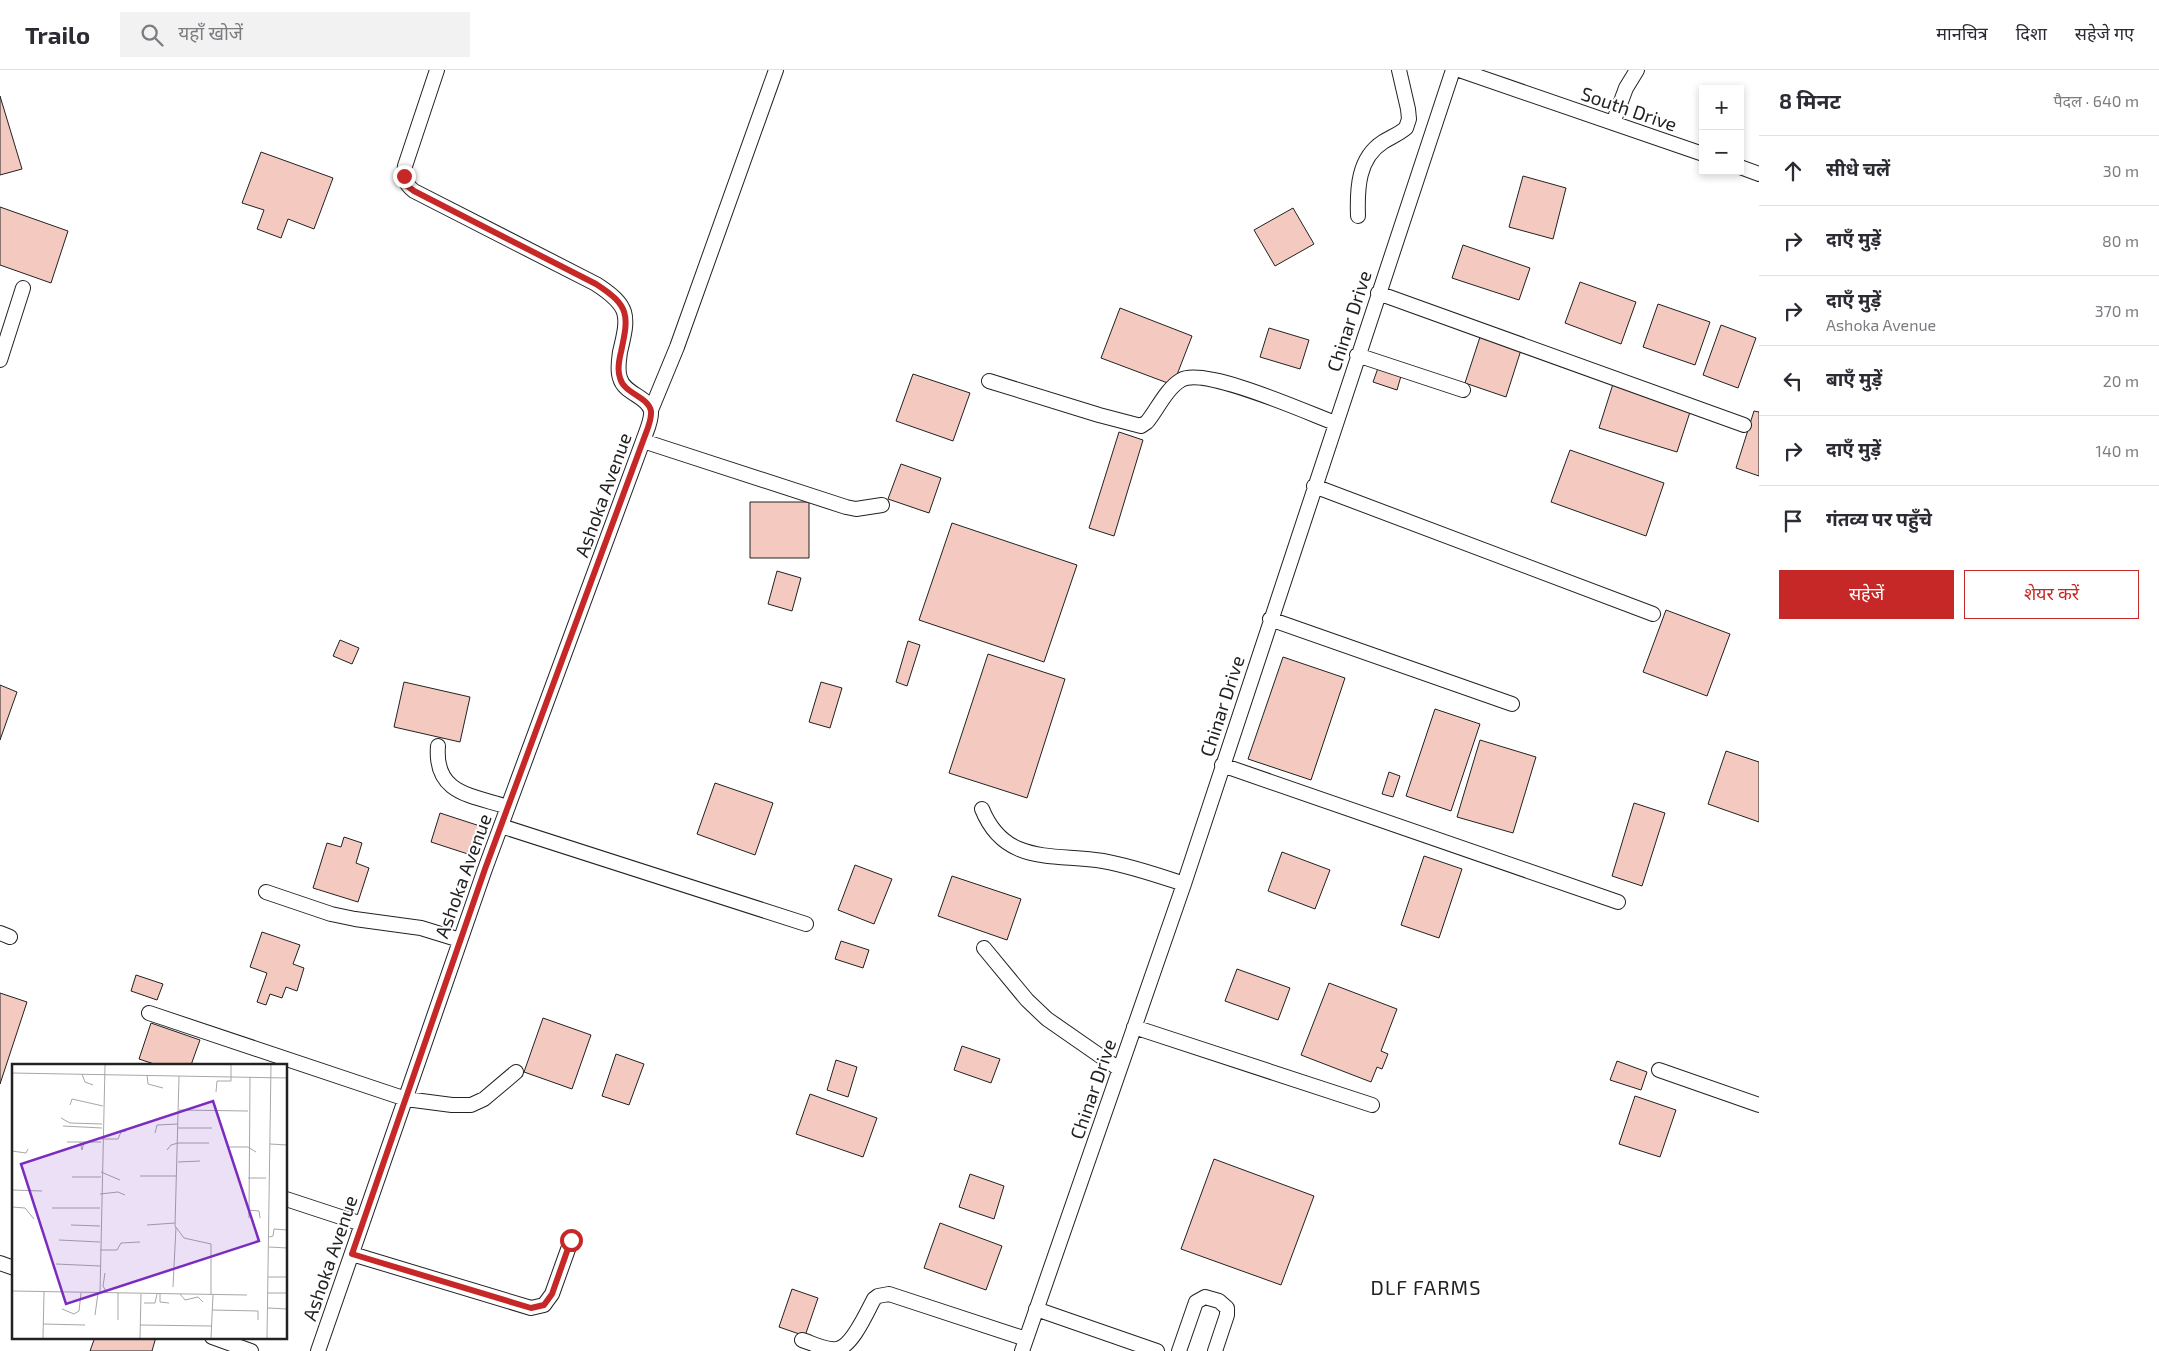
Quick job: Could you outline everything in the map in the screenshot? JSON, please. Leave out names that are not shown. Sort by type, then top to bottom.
[{"type":"street","points":[[437,70],[405,166],[404,176],[406,185],[414,191],[596,284],[613,295],[621,305],[626,317],[626,328],[619,359],[620,379],[626,389],[644,401],[651,413]]},
{"type":"street","name":"Ashoka Avenue","points":[[318,1351],[460,940],[643,441],[651,413],[677,347],[776,70]]},
{"type":"street","points":[[1358,216],[1357,190],[1365,162],[1382,143],[1406,128],[1409,119],[1399,70]]},
{"type":"street","name":"Chinar Drive","points":[[1024,1345],[1184,884],[1453,70]]},
{"type":"street","points":[[1613,123],[1626,88],[1637,70]]},
{"type":"street","name":"South Drive","points":[[1465,71],[1699,153]]},
{"type":"street","points":[[1744,168],[1759,174]]},
{"type":"street","points":[[1,354],[23,288]]},
{"type":"street","points":[[1378,293],[1744,424]]},
{"type":"street","points":[[1357,356],[1462,390]]},
{"type":"street","points":[[989,382],[1099,416],[1141,426],[1147,422],[1181,380],[1197,377],[1249,390],[1335,424]]},
{"type":"street","points":[[643,441],[846,507],[856,509],[882,504]]},
{"type":"street","points":[[1314,486],[1653,614]]},
{"type":"street","points":[[1270,619],[1512,704]]},
{"type":"street","points":[[438,746],[438,768],[444,780],[464,792],[508,807]]},
{"type":"street","points":[[1222,766],[1618,902]]},
{"type":"street","points":[[982,809],[994,833],[1011,845],[1030,853],[1052,858],[1100,861],[1123,865],[1184,884]]},
{"type":"street","points":[[501,826],[806,924]]},
{"type":"street","points":[[266,892],[331,914],[421,928],[460,940]]},
{"type":"street","points":[[984,948],[1027,1000],[1047,1019],[1119,1069]]},
{"type":"street","points":[[148,1013],[406,1099],[452,1105],[471,1105],[484,1099],[516,1072]]},
{"type":"street","points":[[1134,1027],[1372,1105]]},
{"type":"street","points":[[1659,1070],[1759,1104]]},
{"type":"street","points":[[288,1201],[362,1224]]},
{"type":"street","points":[[352,1254],[531,1308],[544,1305],[552,1294],[571,1240]]},
{"type":"street","points":[[0,1263],[12,1267]]},
{"type":"street","points":[[802,1340],[830,1349],[838,1349],[846,1345],[874,1299],[878,1296],[889,1294],[1024,1345]]},
{"type":"street","points":[[1179,1351],[1196,1302],[1205,1298],[1219,1301],[1227,1308],[1227,1315],[1215,1351]]},
{"type":"street","points":[[1036,1309],[1157,1351]]},
{"type":"street","points":[[215,1338],[251,1351]]},
{"type":"building","points":[[0,96],[22,169],[0,175]]},
{"type":"building","points":[[261,152],[333,178],[314,229],[288,219],[281,238],[257,229],[264,210],[242,203]]},
{"type":"building","points":[[1523,176],[1566,188],[1553,239],[1509,227]]},
{"type":"building","points":[[0,207],[68,231],[51,283],[0,265]]},
{"type":"building","points":[[1293,208],[1314,244],[1275,266],[1254,230]]},
{"type":"building","points":[[1463,245],[1530,268],[1519,300],[1452,278]]},
{"type":"building","points":[[1580,282],[1636,302],[1621,344],[1565,323]]},
{"type":"building","points":[[1658,304],[1710,322],[1695,365],[1643,347]]},
{"type":"building","points":[[1120,308],[1192,336],[1173,385],[1101,358]]},
{"type":"building","points":[[1721,325],[1756,338],[1738,388],[1703,375]]},
{"type":"building","points":[[1269,328],[1309,340],[1300,369],[1260,357]]},
{"type":"building","points":[[1480,337],[1521,350],[1506,397],[1465,383]]},
{"type":"building","points":[[1378,368],[1401,376],[1397,390],[1373,382]]},
{"type":"building","points":[[913,374],[970,393],[953,441],[896,421]]},
{"type":"building","points":[[1613,384],[1691,409],[1677,452],[1599,428]]},
{"type":"building","points":[[1754,411],[1759,412],[1759,476],[1736,468]]},
{"type":"building","points":[[1119,432],[1143,440],[1114,536],[1089,528]]},
{"type":"building","points":[[1570,450],[1664,483],[1646,536],[1551,502]]},
{"type":"building","points":[[901,464],[941,478],[929,513],[888,499]]},
{"type":"building","points":[[750,502],[809,502],[809,558],[750,558]]},
{"type":"building","points":[[952,523],[1077,565],[1044,662],[919,620]]},
{"type":"building","points":[[777,571],[801,578],[792,611],[768,604]]},
{"type":"building","points":[[1666,610],[1730,634],[1707,696],[1643,672]]},
{"type":"building","points":[[340,640],[359,648],[352,664],[333,656]]},
{"type":"building","points":[[908,641],[920,645],[907,686],[896,682]]},
{"type":"building","points":[[988,654],[1065,679],[1027,798],[949,773]]},
{"type":"building","points":[[1283,657],[1345,678],[1311,780],[1248,759]]},
{"type":"building","points":[[404,682],[470,697],[460,742],[394,727]]},
{"type":"building","points":[[821,682],[842,688],[830,728],[809,722]]},
{"type":"building","points":[[0,685],[17,692],[0,740]]},
{"type":"building","points":[[1435,709],[1480,724],[1451,811],[1406,796]]},
{"type":"building","points":[[1480,740],[1536,757],[1513,833],[1457,817]]},
{"type":"building","points":[[1726,751],[1759,762],[1759,822],[1708,804]]},
{"type":"building","points":[[1389,772],[1400,776],[1393,797],[1382,794]]},
{"type":"building","points":[[715,783],[773,803],[755,855],[697,834]]},
{"type":"building","points":[[1634,803],[1665,813],[1642,886],[1612,876]]},
{"type":"building","points":[[440,813],[483,827],[474,856],[431,842]]},
{"type":"building","points":[[344,837],[362,843],[356,863],[369,868],[358,902],[313,888],[327,843],[341,847]]},
{"type":"building","points":[[1282,852],[1330,870],[1315,909],[1268,891]]},
{"type":"building","points":[[1424,856],[1462,869],[1439,938],[1401,925]]},
{"type":"building","points":[[855,865],[892,879],[874,924],[838,910]]},
{"type":"building","points":[[952,876],[1021,899],[1007,940],[938,916]]},
{"type":"building","points":[[262,932],[300,945],[293,964],[304,968],[297,991],[286,987],[282,998],[270,994],[266,1005],[257,1002],[267,973],[250,967]]},
{"type":"building","points":[[841,941],[869,950],[863,968],[835,959]]},
{"type":"building","points":[[1237,969],[1290,988],[1278,1020],[1225,1001]]},
{"type":"building","points":[[136,975],[163,984],[157,1000],[131,991]]},
{"type":"building","points":[[1329,983],[1397,1009],[1381,1051],[1388,1054],[1382,1069],[1377,1067],[1371,1082],[1301,1055]]},
{"type":"building","points":[[0,993],[27,1002],[0,1084]]},
{"type":"building","points":[[543,1018],[591,1035],[572,1089],[524,1072]]},
{"type":"building","points":[[151,1023],[200,1040],[191,1064],[154,1064],[139,1059]]},
{"type":"building","points":[[962,1046],[1000,1059],[991,1083],[954,1070]]},
{"type":"building","points":[[616,1054],[644,1064],[629,1105],[602,1096]]},
{"type":"building","points":[[836,1060],[857,1067],[848,1097],[827,1090]]},
{"type":"building","points":[[1617,1061],[1647,1072],[1641,1090],[1610,1080]]},
{"type":"building","points":[[810,1094],[877,1118],[863,1157],[796,1134]]},
{"type":"building","points":[[1635,1096],[1676,1110],[1660,1157],[1619,1144]]},
{"type":"building","points":[[1214,1159],[1314,1196],[1281,1285],[1181,1249]]},
{"type":"building","points":[[970,1174],[1004,1186],[994,1219],[959,1207]]},
{"type":"building","points":[[940,1223],[1002,1246],[986,1290],[924,1268]]},
{"type":"building","points":[[792,1289],[818,1298],[805,1336],[779,1327]]},
{"type":"building","points":[[95,1338],[156,1338],[152,1351],[90,1351]]},
{"type":"district","name":"DLF FARMS","points":[[1426,1288]]},
{"type":"route","points":[[404,176],[406,185],[414,191],[596,284],[613,295],[621,305],[626,317],[626,328],[618,369],[620,379],[626,389],[644,401],[651,410],[649,424],[643,441],[485,869],[352,1254],[531,1308],[544,1305],[552,1294],[571,1240]]}]
